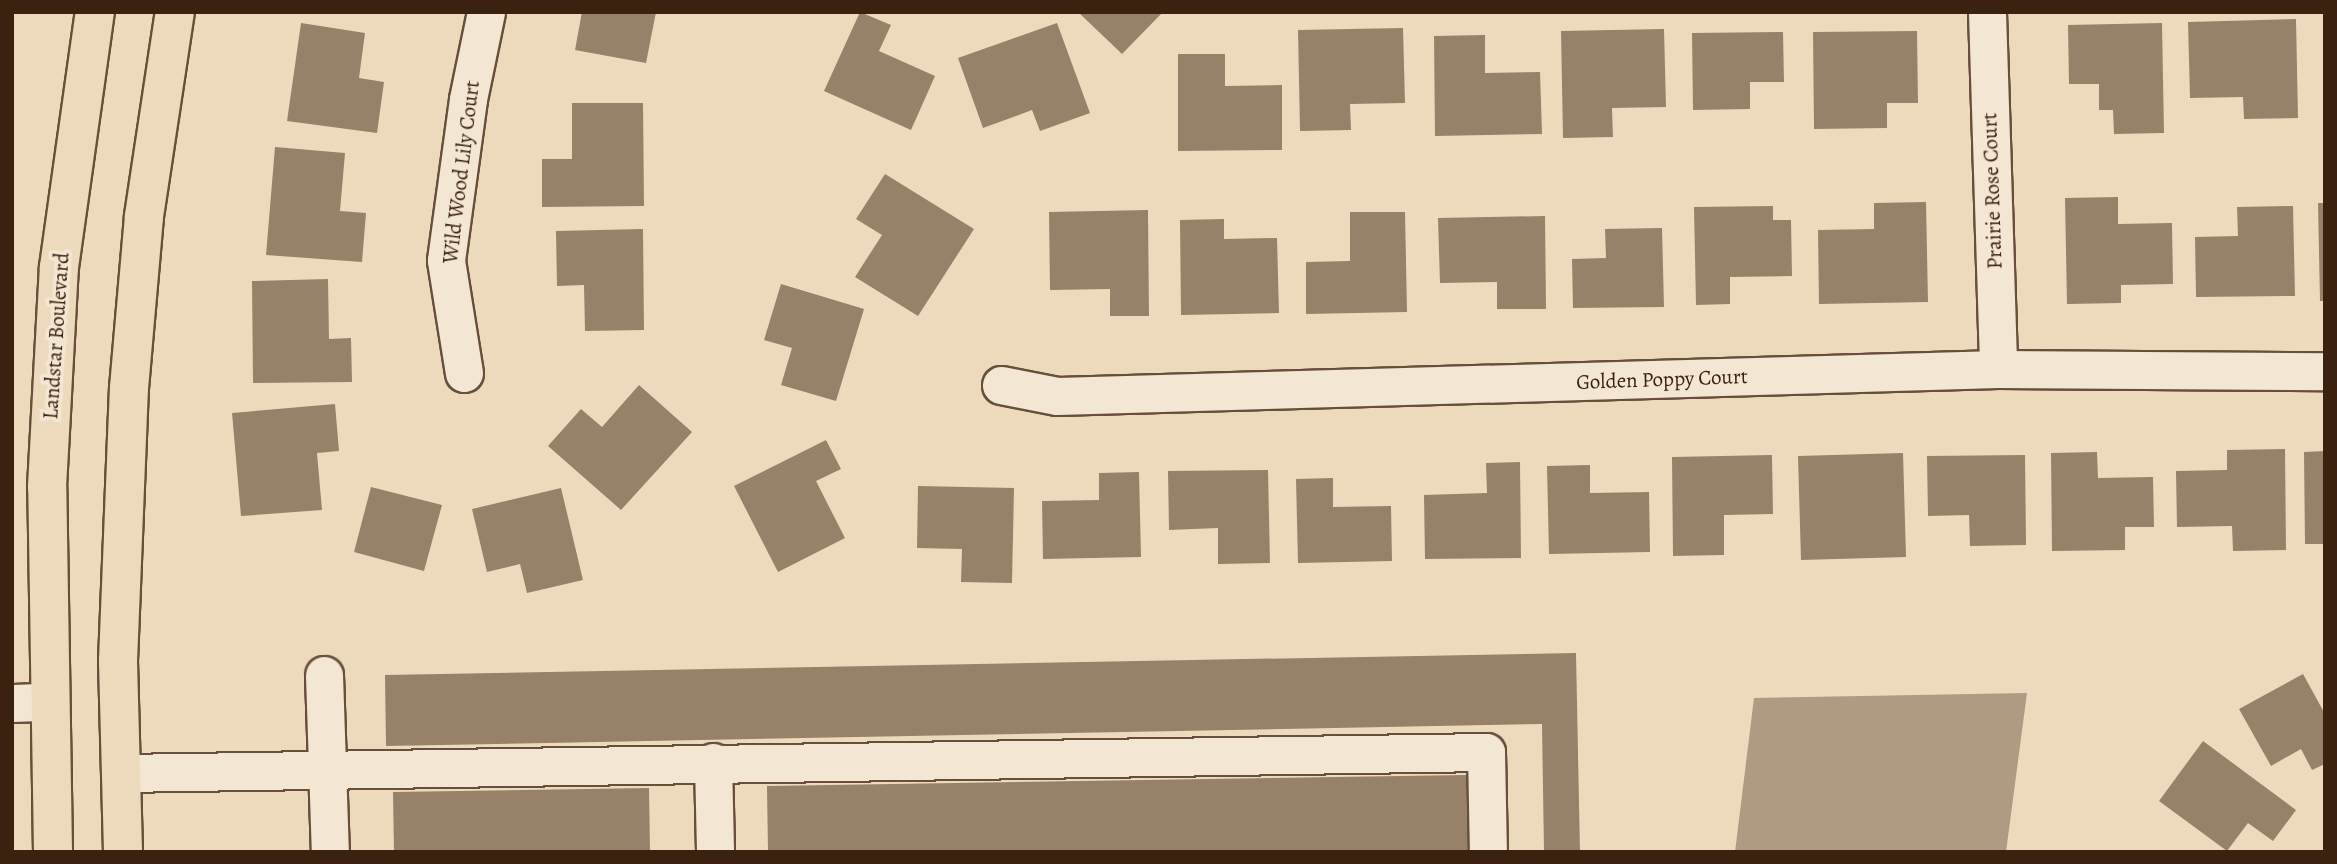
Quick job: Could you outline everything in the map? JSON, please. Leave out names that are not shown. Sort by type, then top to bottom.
[{"type":"main road","name":"Landstar Boulevard","points":[[53,852],[47,487],[59,267],[95,12]]},
{"type":"main road","points":[[123,852],[118,661],[129,388],[144,216],[175,12]]},
{"type":"street","name":"Wild Wood Lily Court","points":[[464,373],[446,260],[468,99],[486,12]]},
{"type":"street","name":"Prairie Rose Court","points":[[1987,12],[1998,369]]},
{"type":"street","name":"Golden Poppy Court","points":[[1001,385],[1057,396],[1998,369],[2325,371]]},
{"type":"street","points":[[324,675],[330,852]]},
{"type":"street","points":[[12,703],[50,702]]},
{"type":"street","points":[[120,773],[327,766],[1486,752],[1488,852]]},
{"type":"street","points":[[713,762],[715,852]]},
{"type":"shaded area","points":[[2027,693],[2006,852],[1735,852],[1754,698]]},
{"type":"building","points":[[582,12],[656,12],[646,63],[575,50]]},
{"type":"building","points":[[860,12],[891,25],[879,51],[935,76],[911,130],[824,91]]},
{"type":"building","points":[[1078,12],[1163,12],[1122,54]]},
{"type":"building","points":[[2296,19],[2298,118],[2244,119],[2243,97],[2190,98],[2188,22]]},
{"type":"building","points":[[301,23],[365,33],[359,78],[384,82],[377,133],[287,121]]},
{"type":"building","points":[[1057,23],[1090,113],[1040,131],[1032,110],[983,128],[958,58]]},
{"type":"building","points":[[2162,23],[2164,133],[2114,134],[2113,110],[2099,110],[2099,84],[2069,84],[2068,25]]},
{"type":"building","points":[[1403,28],[1405,103],[1350,104],[1351,130],[1300,131],[1298,30]]},
{"type":"building","points":[[1664,29],[1666,107],[1612,108],[1613,137],[1563,138],[1561,31]]},
{"type":"building","points":[[1917,31],[1918,103],[1887,103],[1887,128],[1814,129],[1813,32]]},
{"type":"building","points":[[1783,32],[1784,82],[1750,82],[1750,109],[1693,110],[1692,33]]},
{"type":"building","points":[[1485,35],[1485,73],[1540,72],[1542,134],[1435,136],[1434,36]]},
{"type":"building","points":[[1178,54],[1225,54],[1225,86],[1282,85],[1282,150],[1178,151]]},
{"type":"building","points":[[572,103],[643,103],[644,206],[542,207],[542,159],[572,159]]},
{"type":"building","points":[[275,147],[345,153],[340,211],[366,213],[362,262],[266,255]]},
{"type":"building","points":[[885,174],[974,229],[918,316],[855,277],[882,235],[856,219]]},
{"type":"building","points":[[2118,197],[2118,224],[2172,223],[2173,284],[2121,285],[2121,303],[2067,304],[2065,198]]},
{"type":"building","points":[[1926,202],[1928,302],[1819,304],[1818,230],[1874,229],[1874,203]]},
{"type":"building","points":[[2318,203],[2325,203],[2325,301],[2320,301]]},
{"type":"building","points":[[1773,206],[1773,220],[1791,220],[1792,276],[1730,277],[1730,304],[1696,305],[1694,207]]},
{"type":"building","points":[[2293,206],[2295,296],[2196,297],[2195,237],[2238,236],[2237,207]]},
{"type":"building","points":[[1148,210],[1149,316],[1110,316],[1110,289],[1050,290],[1049,212]]},
{"type":"building","points":[[1350,212],[1405,212],[1407,312],[1306,314],[1306,262],[1350,261]]},
{"type":"building","points":[[1545,216],[1546,309],[1497,309],[1497,282],[1440,283],[1438,218]]},
{"type":"building","points":[[1224,219],[1224,239],[1277,238],[1279,313],[1181,315],[1180,220]]},
{"type":"building","points":[[1662,228],[1664,307],[1573,308],[1572,259],[1606,258],[1605,229]]},
{"type":"building","points":[[643,229],[644,330],[585,331],[584,285],[557,286],[556,231]]},
{"type":"building","points":[[328,279],[329,339],[351,338],[352,382],[253,383],[252,281]]},
{"type":"building","points":[[781,284],[864,309],[836,401],[781,385],[792,348],[764,340]]},
{"type":"building","points":[[639,385],[692,432],[621,510],[548,446],[581,409],[602,427]]},
{"type":"building","points":[[335,404],[339,451],[317,453],[322,510],[241,516],[232,413]]},
{"type":"building","points":[[826,440],[841,469],[816,481],[845,538],[778,572],[734,486]]},
{"type":"building","points":[[2285,449],[2286,550],[2233,551],[2232,526],[2177,527],[2176,471],[2227,470],[2227,450]]},
{"type":"building","points":[[2325,451],[2325,544],[2305,544],[2304,452]]},
{"type":"building","points":[[2097,452],[2098,478],[2153,477],[2154,527],[2125,527],[2125,550],[2052,551],[2051,453]]},
{"type":"building","points":[[1903,453],[1906,557],[1801,560],[1798,456]]},
{"type":"building","points":[[1772,455],[1773,514],[1724,515],[1724,555],[1673,556],[1672,457]]},
{"type":"building","points":[[2025,455],[2026,545],[1970,546],[1969,515],[1928,516],[1927,456]]},
{"type":"building","points":[[1520,462],[1521,558],[1425,559],[1424,495],[1487,493],[1486,463]]},
{"type":"building","points":[[1590,465],[1590,493],[1649,492],[1650,552],[1549,554],[1547,466]]},
{"type":"building","points":[[1268,470],[1270,563],[1218,564],[1218,528],[1169,530],[1168,471]]},
{"type":"building","points":[[1139,472],[1141,557],[1043,559],[1042,501],[1099,500],[1099,473]]},
{"type":"building","points":[[1333,478],[1333,507],[1391,506],[1392,561],[1298,563],[1296,479]]},
{"type":"building","points":[[918,486],[1014,488],[1012,583],[961,582],[962,549],[917,548]]},
{"type":"building","points":[[371,487],[442,505],[424,571],[354,552]]},
{"type":"building","points":[[561,488],[583,580],[527,593],[520,564],[487,572],[472,509]]},
{"type":"building","points":[[1576,653],[1580,852],[1544,852],[1542,724],[386,746],[385,675]]},
{"type":"building","points":[[2303,674],[2325,714],[2325,764],[2312,770],[2301,749],[2271,766],[2239,709]]},
{"type":"building","points":[[2203,741],[2296,810],[2273,841],[2248,823],[2227,851],[2159,801]]},
{"type":"building","points":[[1467,775],[1468,852],[768,852],[767,786]]},
{"type":"building","points":[[649,788],[650,852],[394,852],[393,792]]}]
